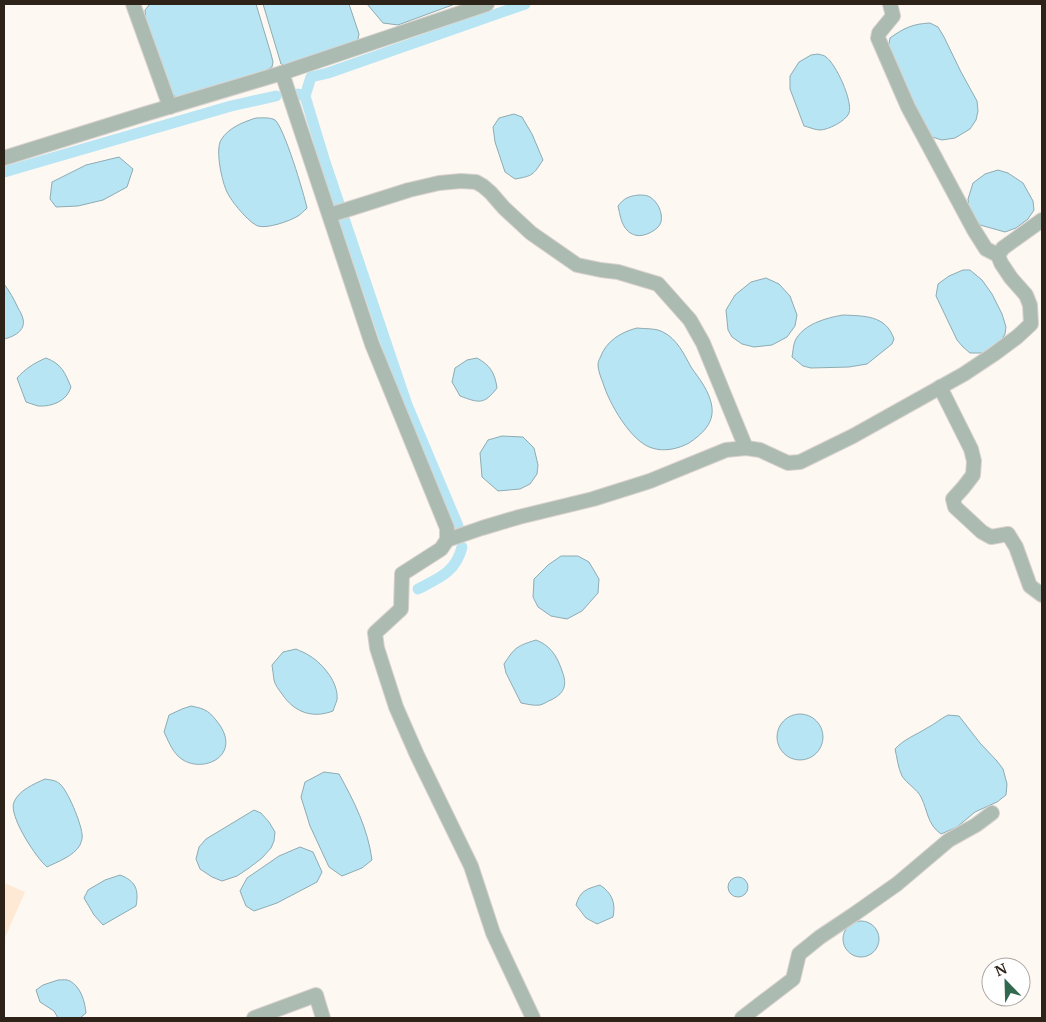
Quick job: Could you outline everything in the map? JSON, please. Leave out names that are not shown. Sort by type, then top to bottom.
[{"type":"street","points":[[133,4],[170,107]]},
{"type":"street","points":[[4,158],[282,73],[487,4]]},
{"type":"street","points":[[447,540],[519,517],[612,493],[650,481],[726,450],[746,448],[760,450],[788,462],[800,462],[853,436],[940,387],[994,354],[1031,324],[1030,305],[1026,295],[1011,278],[998,255],[986,249],[974,230],[908,107],[878,38],[879,33],[893,16],[890,4]]},
{"type":"street","points":[[282,73],[372,344],[447,528],[447,540],[441,550],[402,574],[401,609],[375,633],[377,648],[400,715],[417,755],[471,866],[492,933],[533,1018]]},
{"type":"street","points":[[330,215],[409,190],[438,183],[476,182],[491,193],[531,233],[577,265],[618,272],[658,284],[690,320],[703,343],[746,448]]},
{"type":"street","points":[[998,255],[1003,248],[1042,220]]},
{"type":"street","points":[[940,387],[971,449],[974,461],[974,474],[953,499],[955,507],[982,532],[991,537],[1008,534],[1016,547],[1030,586],[1042,595]]},
{"type":"street","points":[[742,1018],[792,979],[799,954],[820,937],[897,884],[949,840],[976,825],[992,813]]},
{"type":"street","points":[[254,1018],[316,995],[323,1018]]},
{"type":"shaded area","points":[[4,883],[25,892],[4,940]]},
{"type":"water","points":[[150,4],[256,4],[271,54],[272,67],[265,71],[177,99],[164,83],[146,23],[145,10]]},
{"type":"water","points":[[263,4],[349,4],[359,34],[357,43],[289,67],[281,64]]},
{"type":"water","points":[[367,4],[455,4],[398,25],[383,23]]},
{"type":"water","points":[[930,23],[938,27],[977,101],[978,111],[976,120],[970,129],[955,138],[942,140],[932,137],[888,49],[890,38],[909,27]]},
{"type":"water","points":[[811,55],[825,56],[834,67],[843,83],[850,107],[849,113],[841,122],[816,130],[804,126],[790,89],[790,76],[799,62]]},
{"type":"water","points":[[514,114],[522,117],[532,134],[543,160],[532,174],[515,179],[505,172],[495,142],[493,127],[499,118]]},
{"type":"water","points":[[256,118],[273,119],[279,125],[293,161],[307,208],[294,218],[262,227],[254,224],[232,201],[221,174],[219,158],[219,145],[224,136],[236,126]]},
{"type":"water","points":[[119,157],[133,169],[127,187],[103,200],[78,206],[56,207],[50,199],[52,182],[86,165]]},
{"type":"water","points":[[998,170],[1008,173],[1023,183],[1033,201],[1034,210],[1028,219],[1016,228],[1005,232],[980,225],[969,209],[968,199],[973,183],[985,174]]},
{"type":"water","points":[[639,195],[649,196],[658,205],[661,211],[661,222],[654,230],[638,236],[628,231],[624,226],[618,206],[627,198]]},
{"type":"water","points":[[963,270],[970,270],[982,280],[992,294],[1006,327],[1001,341],[983,353],[970,353],[957,340],[936,296],[938,284],[949,276]]},
{"type":"water","points":[[766,278],[779,284],[790,296],[797,315],[795,326],[787,337],[772,345],[754,347],[742,344],[732,337],[728,330],[726,310],[735,295],[751,282]]},
{"type":"water","points":[[4,284],[20,312],[23,319],[23,327],[18,333],[4,339]]},
{"type":"water","points":[[843,315],[873,318],[880,321],[890,331],[894,339],[892,344],[867,364],[849,367],[811,368],[803,366],[792,357],[795,341],[803,330],[822,320]]},
{"type":"water","points":[[637,328],[654,329],[668,335],[683,352],[709,395],[712,411],[708,425],[697,437],[680,447],[666,450],[652,448],[636,438],[616,411],[601,379],[598,363],[606,347],[615,338]]},
{"type":"water","points":[[46,358],[59,366],[65,373],[71,387],[66,396],[58,402],[38,406],[26,402],[17,378],[30,366]]},
{"type":"water","points":[[477,358],[491,370],[497,388],[485,400],[481,401],[460,396],[452,382],[455,368],[467,360]]},
{"type":"water","points":[[502,436],[523,437],[534,448],[538,465],[537,474],[530,484],[520,489],[498,491],[482,477],[480,453],[488,440]]},
{"type":"water","points":[[561,556],[578,556],[589,562],[599,579],[598,593],[582,611],[567,619],[551,616],[538,607],[533,597],[534,579],[548,565]]},
{"type":"water","points":[[536,640],[548,647],[557,658],[565,683],[563,690],[556,697],[541,705],[530,705],[521,703],[506,673],[504,664],[517,648]]},
{"type":"water","points":[[296,649],[315,659],[333,681],[337,700],[333,711],[318,714],[304,712],[292,705],[277,687],[272,665],[283,652]]},
{"type":"water","points":[[191,706],[201,708],[210,714],[219,724],[225,736],[226,746],[222,754],[206,764],[186,762],[178,756],[164,732],[169,715]]},
{"type":"water","points":[[805,714],[817,720],[822,728],[822,746],[817,754],[809,759],[795,760],[783,754],[778,746],[777,732],[783,720],[791,715]]},
{"type":"water","points":[[948,715],[959,716],[1003,769],[1007,784],[1006,795],[997,802],[975,812],[957,827],[941,834],[930,822],[919,794],[902,776],[895,749],[906,740]]},
{"type":"water","points":[[324,772],[339,774],[350,794],[367,837],[372,860],[362,868],[342,876],[329,867],[310,826],[301,797],[305,782]]},
{"type":"water","points":[[45,779],[57,782],[63,788],[77,815],[82,835],[80,845],[74,852],[47,867],[36,855],[24,836],[13,808],[19,794]]},
{"type":"water","points":[[254,810],[261,813],[275,832],[271,848],[262,858],[237,876],[222,881],[200,869],[196,859],[199,847],[206,839]]},
{"type":"water","points":[[300,847],[313,852],[322,872],[317,882],[277,903],[254,911],[246,906],[240,891],[247,878],[279,856]]},
{"type":"water","points":[[120,875],[133,883],[137,895],[136,906],[103,925],[94,915],[84,898],[88,890],[105,880]]},
{"type":"water","points":[[734,877],[742,877],[748,883],[748,891],[742,897],[734,897],[728,891],[728,883]]},
{"type":"water","points":[[600,885],[608,891],[612,899],[614,912],[613,917],[597,924],[586,918],[576,905],[584,891]]},
{"type":"water","points":[[861,921],[868,922],[874,926],[878,932],[878,946],[874,952],[868,956],[861,957],[854,956],[848,952],[844,946],[843,939],[844,932],[848,926],[854,922]]},
{"type":"water","points":[[58,980],[69,980],[80,991],[86,1013],[80,1018],[58,1018],[54,1011],[40,1002],[36,990],[43,985]]},
{"type":"waterway","points":[[305,96],[311,77],[328,73],[525,4]]},
{"type":"waterway","points":[[298,94],[305,96],[325,162],[407,405],[458,526]]},
{"type":"waterway","points":[[4,172],[231,106],[276,96]]},
{"type":"waterway","points":[[418,589],[446,573],[456,563],[462,547]]}]
